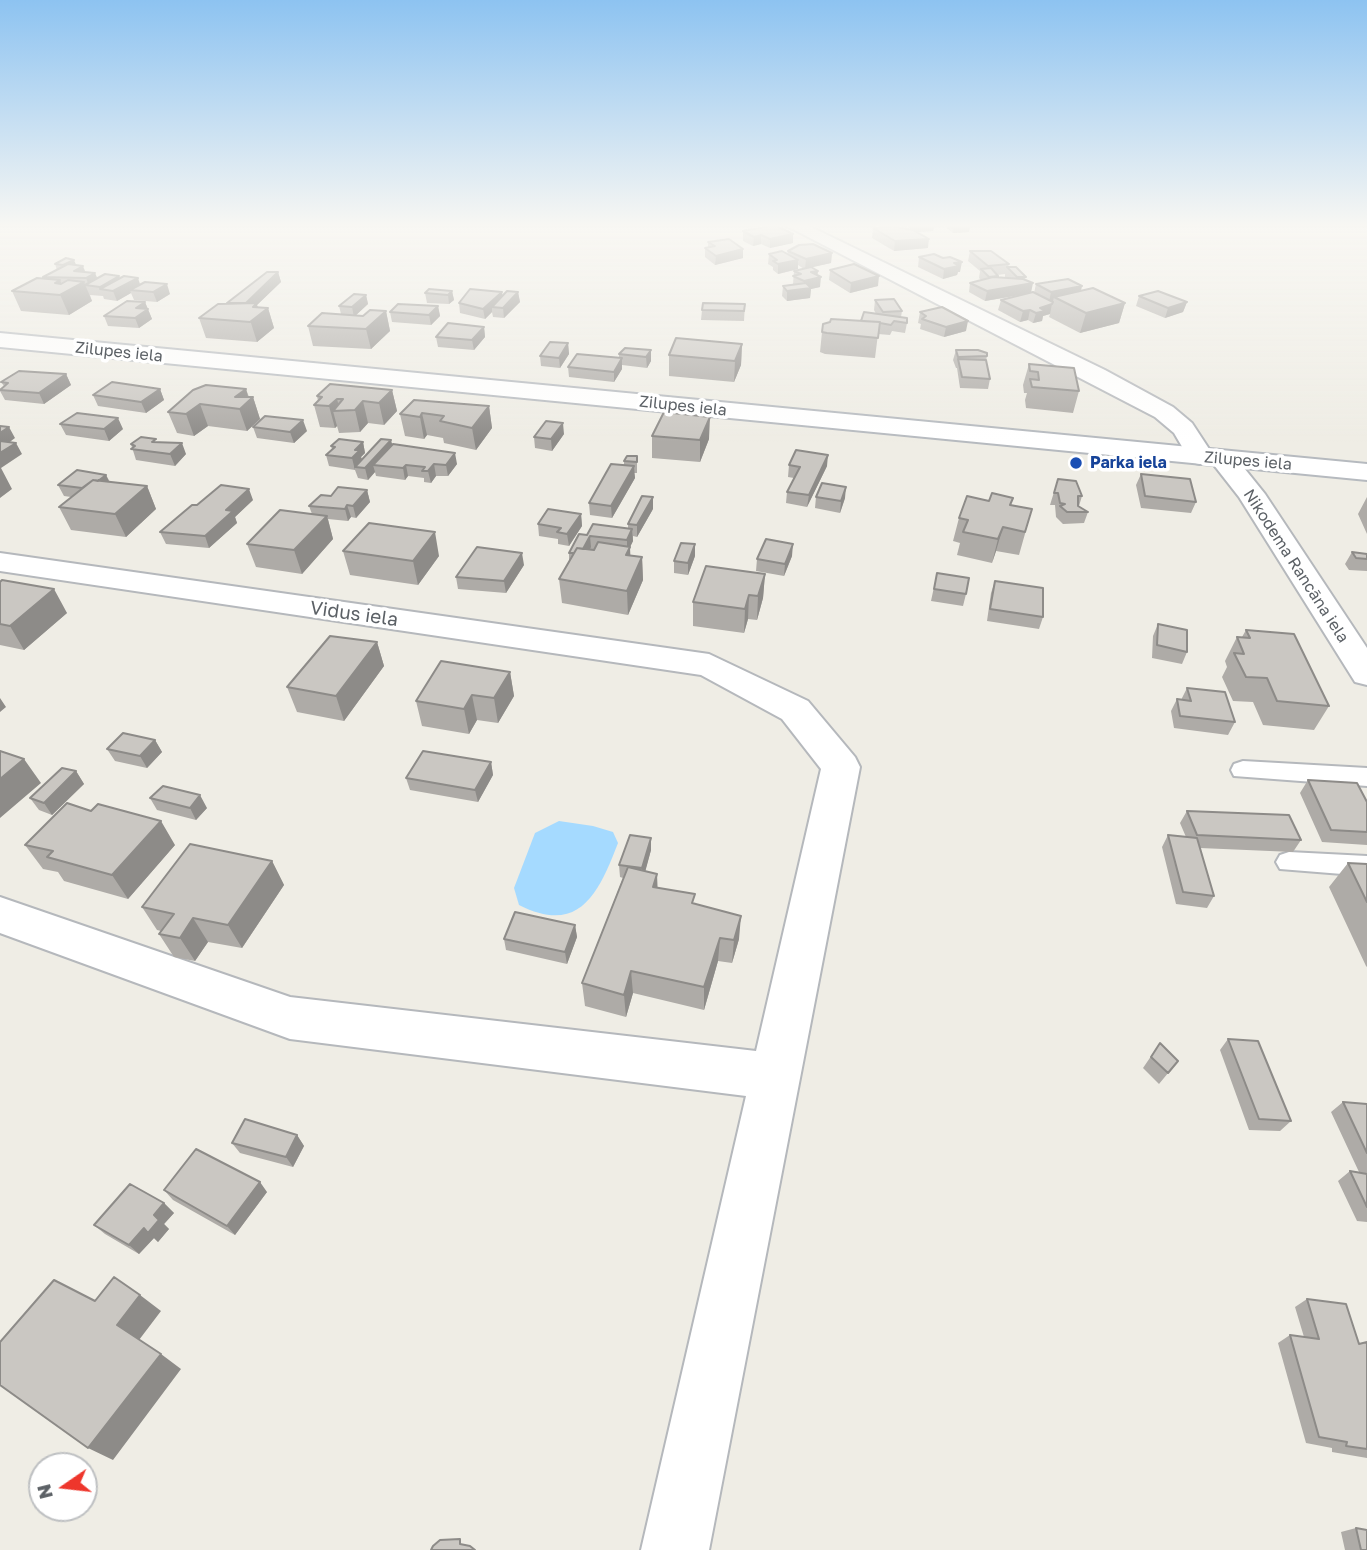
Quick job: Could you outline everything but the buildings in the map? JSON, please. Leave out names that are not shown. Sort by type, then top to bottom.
[{"type":"street","points":[[940,297],[1097,375],[1164,412],[1211,457]]},
{"type":"street","name":"Zilupes iela","points":[[0,340],[1367,472]]},
{"type":"street","name":"Nikodema Rancāna iela","points":[[1211,457],[1251,495],[1367,674]]},
{"type":"street","name":"Vidus iela","points":[[0,562],[709,665],[795,710],[841,767],[778,1077]]},
{"type":"street","points":[[0,915],[290,1018],[778,1077],[676,1550]]},
{"type":"lane","points":[[1243,770],[1367,777]]},
{"type":"lane","points":[[1289,862],[1367,866]]},
{"type":"water","points":[[559,821],[613,832],[618,843],[603,878],[584,904],[572,912],[558,915],[540,913],[519,905],[514,888],[535,833]]},
{"type":"place","name":"Parka iela","points":[[1076,463]]}]
